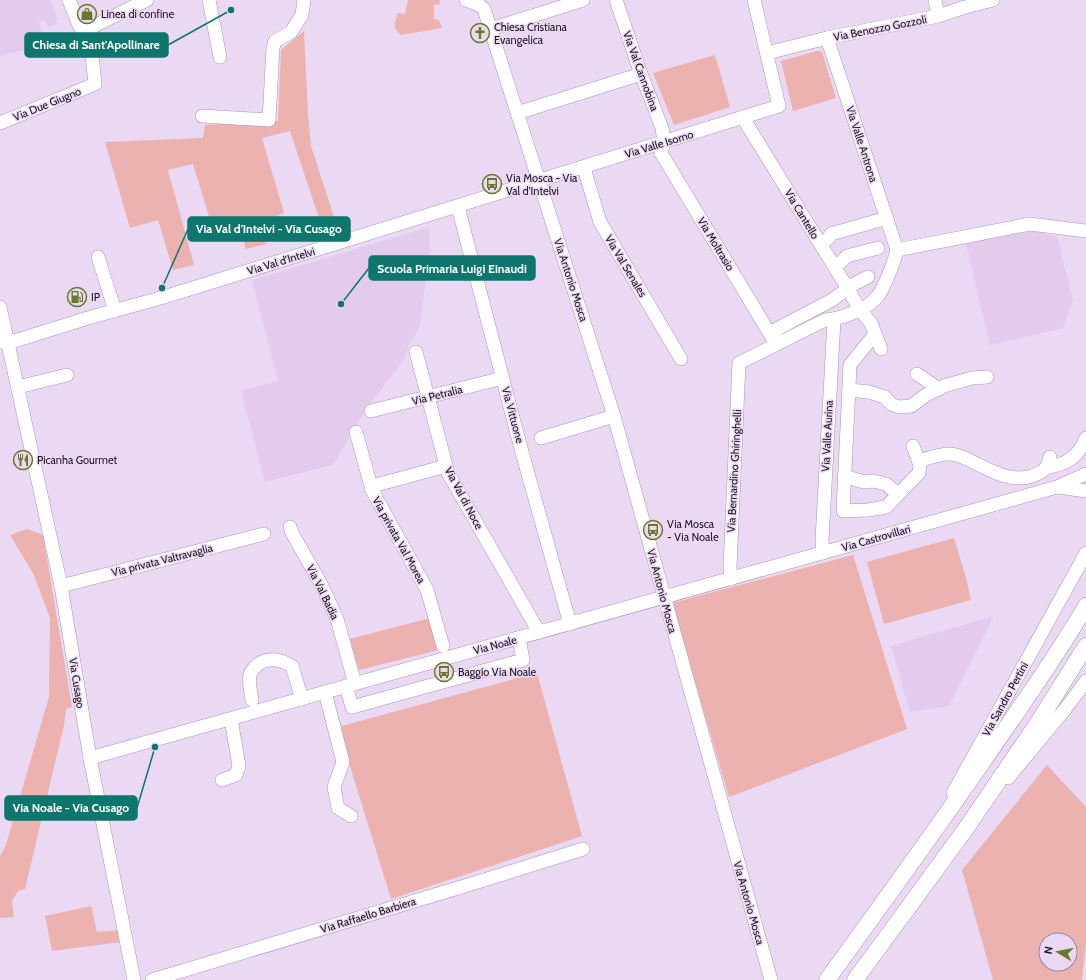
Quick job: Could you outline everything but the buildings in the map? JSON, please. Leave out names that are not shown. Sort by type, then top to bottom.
[{"type":"main road","name":"Via Sandro Pertini","points":[[827,980],[925,845],[1066,641],[1086,606]]},
{"type":"main road","points":[[855,980],[965,830],[1040,721],[1086,646]]},
{"type":"street","points":[[69,0],[79,25],[85,33],[94,26],[147,0]]},
{"type":"street","points":[[209,0],[220,57]]},
{"type":"street","points":[[202,116],[269,120],[273,48],[275,41],[291,32],[302,15],[304,0]]},
{"type":"street","name":"Via Antonio Mosca","points":[[466,0],[479,4],[484,9],[614,416],[771,980]]},
{"type":"street","points":[[490,29],[583,0]]},
{"type":"street","name":"Via Val Cannobina","points":[[616,0],[641,74],[662,128],[664,142]]},
{"type":"street","points":[[754,0],[767,53]]},
{"type":"street","points":[[935,0],[938,16]]},
{"type":"street","name":"Via Benozzo Gozzoli","points":[[767,53],[827,38],[938,16],[993,0]]},
{"type":"street","name":"Via Due Giugno","points":[[0,123],[95,84],[91,45],[85,33]]},
{"type":"street","name":"Via Valle Antrona","points":[[827,38],[897,250]]},
{"type":"street","name":"Via Valle Isorno","points":[[539,182],[780,106],[767,53]]},
{"type":"street","points":[[517,113],[641,74]]},
{"type":"street","name":"Via Cantello","points":[[744,118],[824,241],[851,286],[860,310],[871,323],[881,349]]},
{"type":"street","name":"Via Moltrasio","points":[[664,142],[661,154],[776,338]]},
{"type":"street","name":"Via Val Senales","points":[[584,168],[600,222],[681,358]]},
{"type":"street","name":"Via Val d'Intelvi","points":[[3,345],[539,182]]},
{"type":"street","name":"Via Vittuone","points":[[458,207],[570,624]]},
{"type":"street","points":[[851,286],[841,262],[824,241],[831,234],[886,218]]},
{"type":"street","points":[[868,277],[851,286],[832,300],[775,330],[776,338],[825,320],[834,320],[860,310],[878,296],[895,260],[897,250],[1030,224],[1086,231]]},
{"type":"street","points":[[841,262],[847,256],[878,248]]},
{"type":"street","points":[[98,257],[115,310]]},
{"type":"street","name":"Via Cusago","points":[[0,307],[3,345],[18,387],[61,586],[90,758],[134,980]]},
{"type":"street","name":"Via Valle Aurina","points":[[823,553],[822,540],[834,320]]},
{"type":"street","points":[[875,334],[850,364],[842,511],[868,510],[886,507],[919,473],[920,465],[913,446]]},
{"type":"street","name":"Via Bernardino Ghiringhelli","points":[[731,579],[730,567],[739,363],[776,338]]},
{"type":"street","name":"Via Val di Noce","points":[[416,352],[448,472],[539,632]]},
{"type":"street","points":[[917,374],[939,389]]},
{"type":"street","points":[[18,387],[66,375]]},
{"type":"street","points":[[849,390],[869,392],[885,397],[892,404],[899,407],[911,406],[926,395],[939,389],[972,378],[987,377]]},
{"type":"street","name":"Via Petralia","points":[[371,411],[428,398],[503,378]]},
{"type":"street","name":"Via Vittuone","points":[[541,438],[614,416]]},
{"type":"street","name":"Via privata Val Morea","points":[[356,432],[372,490],[427,590],[443,646]]},
{"type":"street","points":[[919,461],[949,454],[960,456],[994,472],[1012,478],[1024,478],[1040,473],[1049,462],[1058,465],[1072,459],[1086,438]]},
{"type":"street","points":[[372,490],[376,485],[446,466]]},
{"type":"street","name":"Via Castrovillari","points":[[665,598],[1057,487],[1086,474]]},
{"type":"street","points":[[844,476],[864,482],[873,481],[886,484],[898,494]]},
{"type":"street","points":[[1057,487],[1086,487]]},
{"type":"street","points":[[1057,487],[1086,491]]},
{"type":"street","name":"Via Val Badia","points":[[290,527],[292,534],[321,584],[337,619],[350,685],[352,707],[523,660],[519,638]]},
{"type":"street","name":"Via privata Valtravaglia","points":[[61,586],[264,534]]},
{"type":"street","name":"Via Sandro Pertini","points":[[925,845],[1086,553]]},
{"type":"street","name":"Via Noale","points":[[90,758],[665,598]]},
{"type":"street","points":[[252,700],[249,683],[250,673],[258,665],[267,660],[276,659],[286,662],[292,666],[302,699]]},
{"type":"street","points":[[965,830],[1066,708],[1086,681]]},
{"type":"street","points":[[325,692],[343,762],[334,787],[338,808],[351,816]]},
{"type":"street","points":[[222,780],[236,774],[239,766],[231,719]]},
{"type":"street","name":"Via Raffaello Barbiera","points":[[152,980],[583,849]]},
{"type":"shaded area","points":[[0,0],[51,0],[58,20],[56,21],[57,24],[48,27],[45,20],[39,22],[46,44],[0,56]]},
{"type":"shaded area","points":[[408,0],[440,0],[439,5],[434,4],[434,19],[439,20],[442,28],[401,35],[396,30],[395,23],[398,13],[405,14]]},
{"type":"shaded area","points":[[304,31],[311,146],[336,223],[322,227],[290,131],[262,138],[284,213],[259,223],[266,244],[246,249],[240,229],[215,236],[193,164],[168,170],[194,265],[173,270],[158,220],[130,228],[105,142],[203,138],[205,125],[278,121],[281,50]]},
{"type":"shaded area","points":[[817,51],[822,52],[836,98],[793,111],[781,61]]},
{"type":"shaded area","points":[[715,55],[730,107],[674,125],[653,73]]},
{"type":"shaded area","points":[[429,227],[430,252],[419,329],[409,344],[404,360],[368,406],[333,465],[265,482],[241,391],[278,381],[252,280]]},
{"type":"shaded area","points":[[1025,229],[1057,237],[1073,301],[1063,328],[990,345],[966,244]]},
{"type":"shaded area","points":[[27,529],[43,535],[72,707],[66,709],[64,725],[25,889],[18,891],[12,901],[14,917],[0,918],[0,856],[6,845],[49,697],[50,618],[33,573],[10,535]]},
{"type":"shaded area","points":[[954,538],[971,600],[884,624],[867,562]]},
{"type":"shaded area","points":[[853,555],[907,729],[729,797],[672,603]]},
{"type":"shaded area","points":[[994,616],[949,706],[910,712],[891,646]]},
{"type":"shaded area","points":[[430,618],[438,650],[359,670],[350,639]]},
{"type":"shaded area","points":[[537,673],[582,836],[391,899],[338,727]]},
{"type":"shaded area","points":[[1047,765],[1086,807],[1086,943],[1082,980],[993,980],[962,870]]},
{"type":"shaded area","points":[[91,906],[97,932],[119,930],[121,942],[52,951],[45,916]]},
{"type":"place","name":"Chiesa di Sant'Apollinare","points":[[231,10]]},
{"type":"place","name":"Linea di confine","points":[[87,14]]},
{"type":"place","name":"Chiesa Cristiana Evangelica","points":[[480,33]]},
{"type":"place","name":"Via Mosca - Via Val d'Intelvi","points":[[492,184]]},
{"type":"place","name":"Via Val d'Intelvi - Via Cusago","points":[[162,288]]},
{"type":"place","name":"IP","points":[[77,297]]},
{"type":"place","name":"Scuola Primaria Luigi Einaudi","points":[[341,304]]},
{"type":"place","name":"Picanha Gourmet","points":[[23,460]]},
{"type":"place","name":"Via Mosca - Via Noale","points":[[653,530]]},
{"type":"place","name":"Baggio Via Noale","points":[[444,672]]},
{"type":"place","name":"Via Noale - Via Cusago","points":[[155,747]]}]
